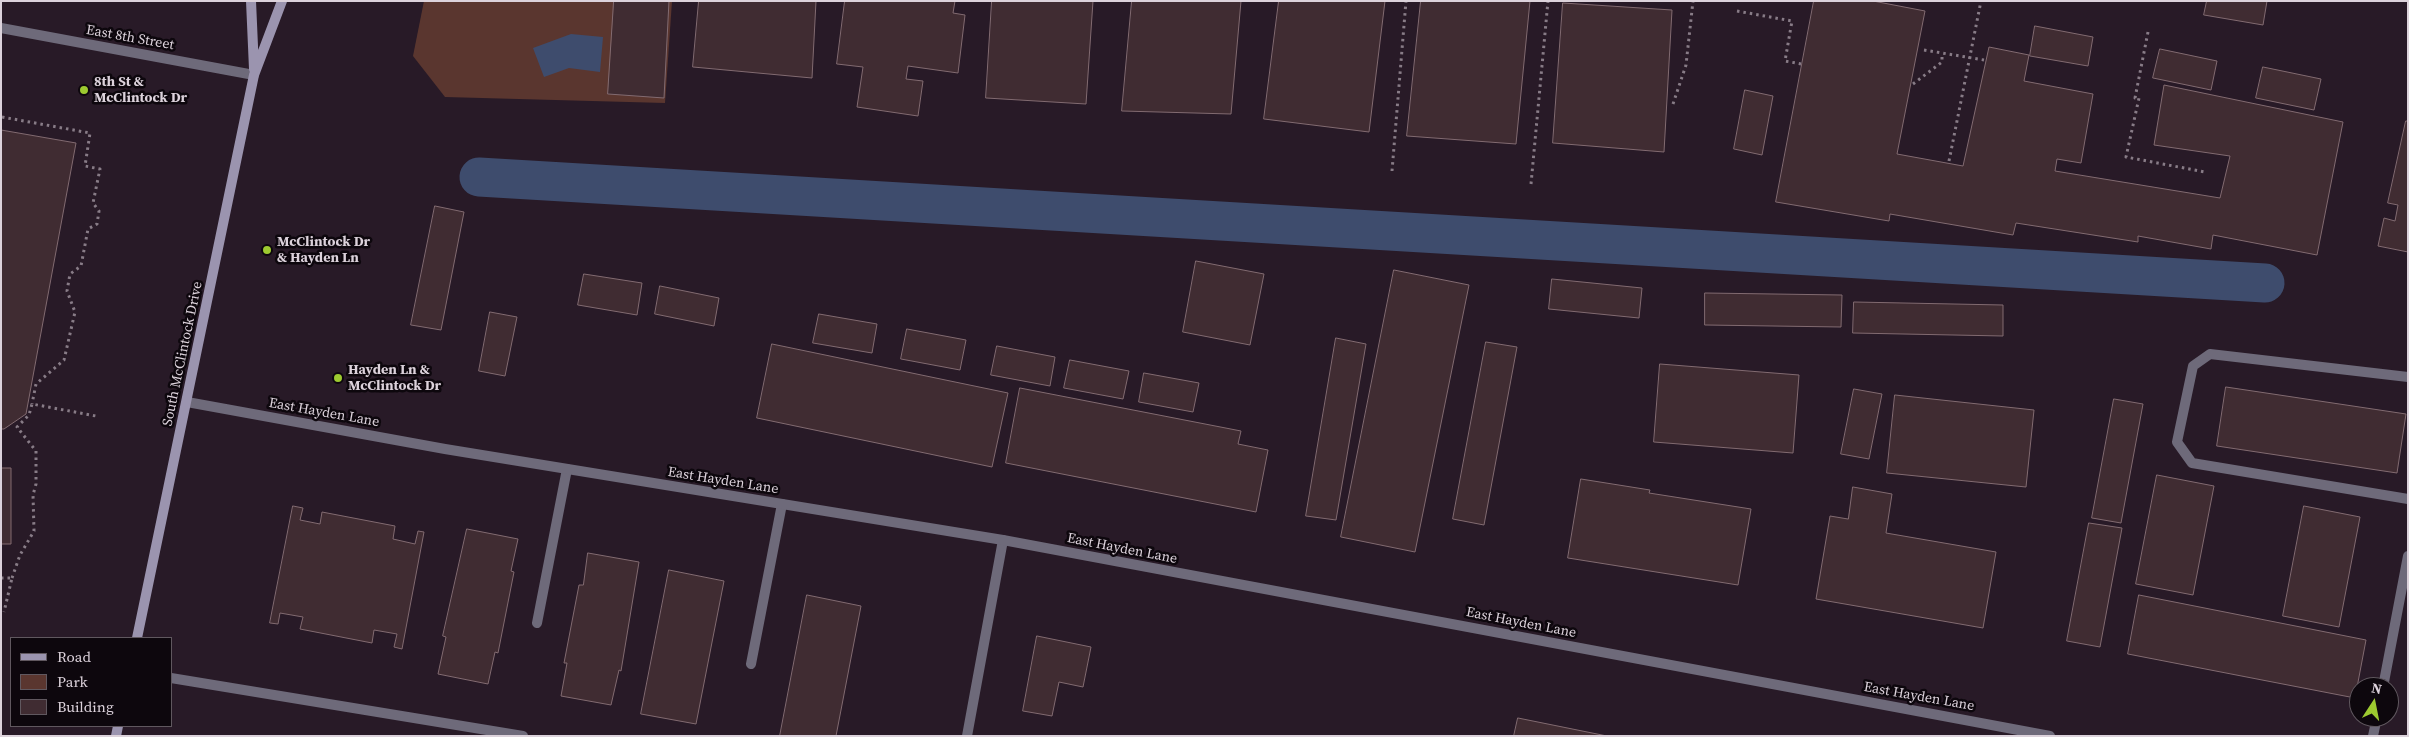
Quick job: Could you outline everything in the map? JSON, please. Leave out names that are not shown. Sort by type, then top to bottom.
[{"type":"main road","name":"South McClintock Drive","points":[[251,1],[254,75]]},
{"type":"main road","name":"South McClintock Drive","points":[[137,637],[254,75],[282,1]]},
{"type":"street","name":"East 8th Street","points":[[1,28],[254,75]]},
{"type":"street","points":[[2408,377],[2210,354],[2193,366],[2177,442],[2192,463],[2408,499]]},
{"type":"street","name":"East Hayden Lane","points":[[187,402],[566,468],[1003,540],[2050,736]]},
{"type":"street","points":[[537,623],[566,468]]},
{"type":"street","points":[[751,664],[782,504]]},
{"type":"street","points":[[967,736],[1003,540]]},
{"type":"street","points":[[2384,677],[2408,556]]},
{"type":"street","points":[[172,678],[523,736]]},
{"type":"path","points":[[1392,171],[1406,1]]},
{"type":"path","points":[[1531,184],[1548,1]]},
{"type":"path","points":[[1673,104],[1686,65],[1693,1]]},
{"type":"path","points":[[1949,161],[1980,1]]},
{"type":"path","points":[[1737,11],[1792,20],[1785,61],[1801,64]]},
{"type":"path","points":[[2148,32],[2135,98],[2138,98],[2126,157],[2205,172]]},
{"type":"path","points":[[1924,50],[1984,60]]},
{"type":"path","points":[[1913,84],[1942,62],[1942,53]]},
{"type":"path","points":[[2,117],[90,133],[85,166],[100,169],[94,203],[99,211],[97,224],[88,230],[81,266],[70,274],[68,282],[67,291],[75,312],[64,360],[36,384],[29,415],[17,427],[36,451],[34,531],[20,555],[4,612]]},
{"type":"path","points":[[32,404],[96,416]]},
{"type":"path","points":[[1,578],[12,578]]},
{"type":"green space","points":[[424,1],[672,1],[665,103],[445,97],[413,56]]},
{"type":"water","points":[[571,34],[603,37],[600,72],[569,68],[544,77],[533,48]]},
{"type":"building","points":[[614,1],[669,1],[664,98],[608,94]]},
{"type":"building","points":[[699,1],[816,1],[812,78],[693,67]]},
{"type":"building","points":[[845,1],[955,1],[953,13],[965,15],[958,73],[908,66],[906,79],[923,81],[918,116],[857,107],[863,67],[837,64]]},
{"type":"building","points":[[992,1],[1093,1],[1086,104],[986,98]]},
{"type":"building","points":[[1132,1],[1241,1],[1231,114],[1122,111]]},
{"type":"building","points":[[1279,1],[1385,1],[1369,132],[1264,119]]},
{"type":"building","points":[[1421,1],[1530,1],[1516,144],[1407,136]]},
{"type":"building","points":[[1814,1],[1873,1],[1925,11],[1897,154],[1963,166],[1989,47],[2029,55],[2024,81],[2093,94],[2081,163],[2057,159],[2055,171],[2220,198],[2230,156],[2154,145],[2164,85],[2343,122],[2317,255],[2213,235],[2211,249],[2138,236],[2138,242],[2016,223],[2013,235],[1890,214],[1889,221],[1776,202]]},
{"type":"building","points":[[2207,1],[2267,1],[2263,25],[2204,15]]},
{"type":"building","points":[[1563,3],[1672,10],[1664,152],[1553,143]]},
{"type":"building","points":[[2035,26],[2093,37],[2088,66],[2030,56]]},
{"type":"building","points":[[2160,49],[2217,61],[2211,90],[2153,78]]},
{"type":"building","points":[[2263,67],[2321,79],[2314,110],[2256,98]]},
{"type":"building","points":[[1745,90],[1773,96],[1762,155],[1734,149]]},
{"type":"building","points":[[2406,121],[2408,121],[2408,252],[2378,246],[2384,218],[2395,221],[2398,205],[2388,203]]},
{"type":"building","points":[[1,130],[76,143],[26,414],[4,429],[1,429]]},
{"type":"building","points":[[435,206],[464,212],[441,330],[411,325]]},
{"type":"building","points":[[1196,261],[1264,274],[1250,345],[1183,332]]},
{"type":"building","points":[[1394,270],[1469,285],[1415,552],[1341,537]]},
{"type":"building","points":[[584,274],[642,283],[637,315],[578,305]]},
{"type":"building","points":[[1552,279],[1642,288],[1639,318],[1549,309]]},
{"type":"building","points":[[660,286],[719,298],[714,326],[655,314]]},
{"type":"building","points":[[1705,293],[1842,295],[1841,327],[1705,325]]},
{"type":"building","points":[[1854,302],[2003,305],[2003,336],[1853,333]]},
{"type":"building","points":[[490,312],[517,317],[505,376],[479,371]]},
{"type":"building","points":[[819,314],[877,324],[872,353],[813,343]]},
{"type":"building","points":[[907,329],[966,340],[960,370],[901,359]]},
{"type":"building","points":[[1336,338],[1366,344],[1336,520],[1306,516]]},
{"type":"building","points":[[1486,342],[1517,347],[1484,525],[1453,519]]},
{"type":"building","points":[[772,344],[1008,393],[992,467],[757,418]]},
{"type":"building","points":[[997,346],[1055,357],[1050,386],[991,375]]},
{"type":"building","points":[[1070,360],[1129,371],[1123,399],[1064,388]]},
{"type":"building","points":[[1660,364],[1799,375],[1793,453],[1654,442]]},
{"type":"building","points":[[1144,373],[1199,383],[1193,412],[1139,402]]},
{"type":"building","points":[[2226,387],[2406,414],[2397,473],[2217,446]]},
{"type":"building","points":[[1020,388],[1241,431],[1238,444],[1268,450],[1256,512],[1006,463]]},
{"type":"building","points":[[1854,389],[1882,394],[1869,459],[1841,454]]},
{"type":"building","points":[[1895,395],[2034,410],[2026,487],[1887,473]]},
{"type":"building","points":[[2114,399],[2143,404],[2121,523],[2092,518]]},
{"type":"building","points":[[1,468],[11,468],[11,544],[1,544]]},
{"type":"building","points":[[2157,475],[2214,486],[2193,595],[2136,584]]},
{"type":"building","points":[[1581,479],[1650,490],[1649,493],[1751,509],[1738,585],[1568,558]]},
{"type":"building","points":[[1853,487],[1892,494],[1886,533],[1996,552],[1983,628],[1816,599],[1830,516],[1848,519]]},
{"type":"building","points":[[293,506],[303,508],[300,520],[320,524],[322,512],[395,526],[393,539],[415,544],[418,531],[424,532],[402,649],[394,647],[397,634],[374,630],[372,643],[300,629],[303,617],[280,613],[278,624],[270,623]]},
{"type":"building","points":[[2304,506],[2360,517],[2339,627],[2283,616]]},
{"type":"building","points":[[2089,523],[2122,528],[2100,647],[2067,641]]},
{"type":"building","points":[[467,529],[518,539],[511,571],[514,572],[498,653],[495,652],[488,684],[438,674],[446,637],[443,636]]},
{"type":"building","points":[[588,553],[639,562],[621,671],[619,670],[611,705],[561,696],[567,663],[564,663],[579,585],[583,585]]},
{"type":"building","points":[[669,570],[724,581],[696,724],[641,714]]},
{"type":"building","points":[[807,595],[861,606],[836,736],[780,736]]},
{"type":"building","points":[[2139,595],[2366,640],[2359,677],[2349,677],[2349,697],[2128,654]]},
{"type":"building","points":[[1037,636],[1091,647],[1083,687],[1059,682],[1052,716],[1023,711]]},
{"type":"building","points":[[1518,718],[1607,736],[1514,736]]},
{"type":"waterway","points":[[479,177],[2265,283]]},
{"type":"place","name":"8th St & McClintock Dr","points":[[84,90]]},
{"type":"place","name":"McClintock Dr & Hayden Ln","points":[[267,250]]},
{"type":"place","name":"Hayden Ln & McClintock Dr","points":[[338,378]]}]
